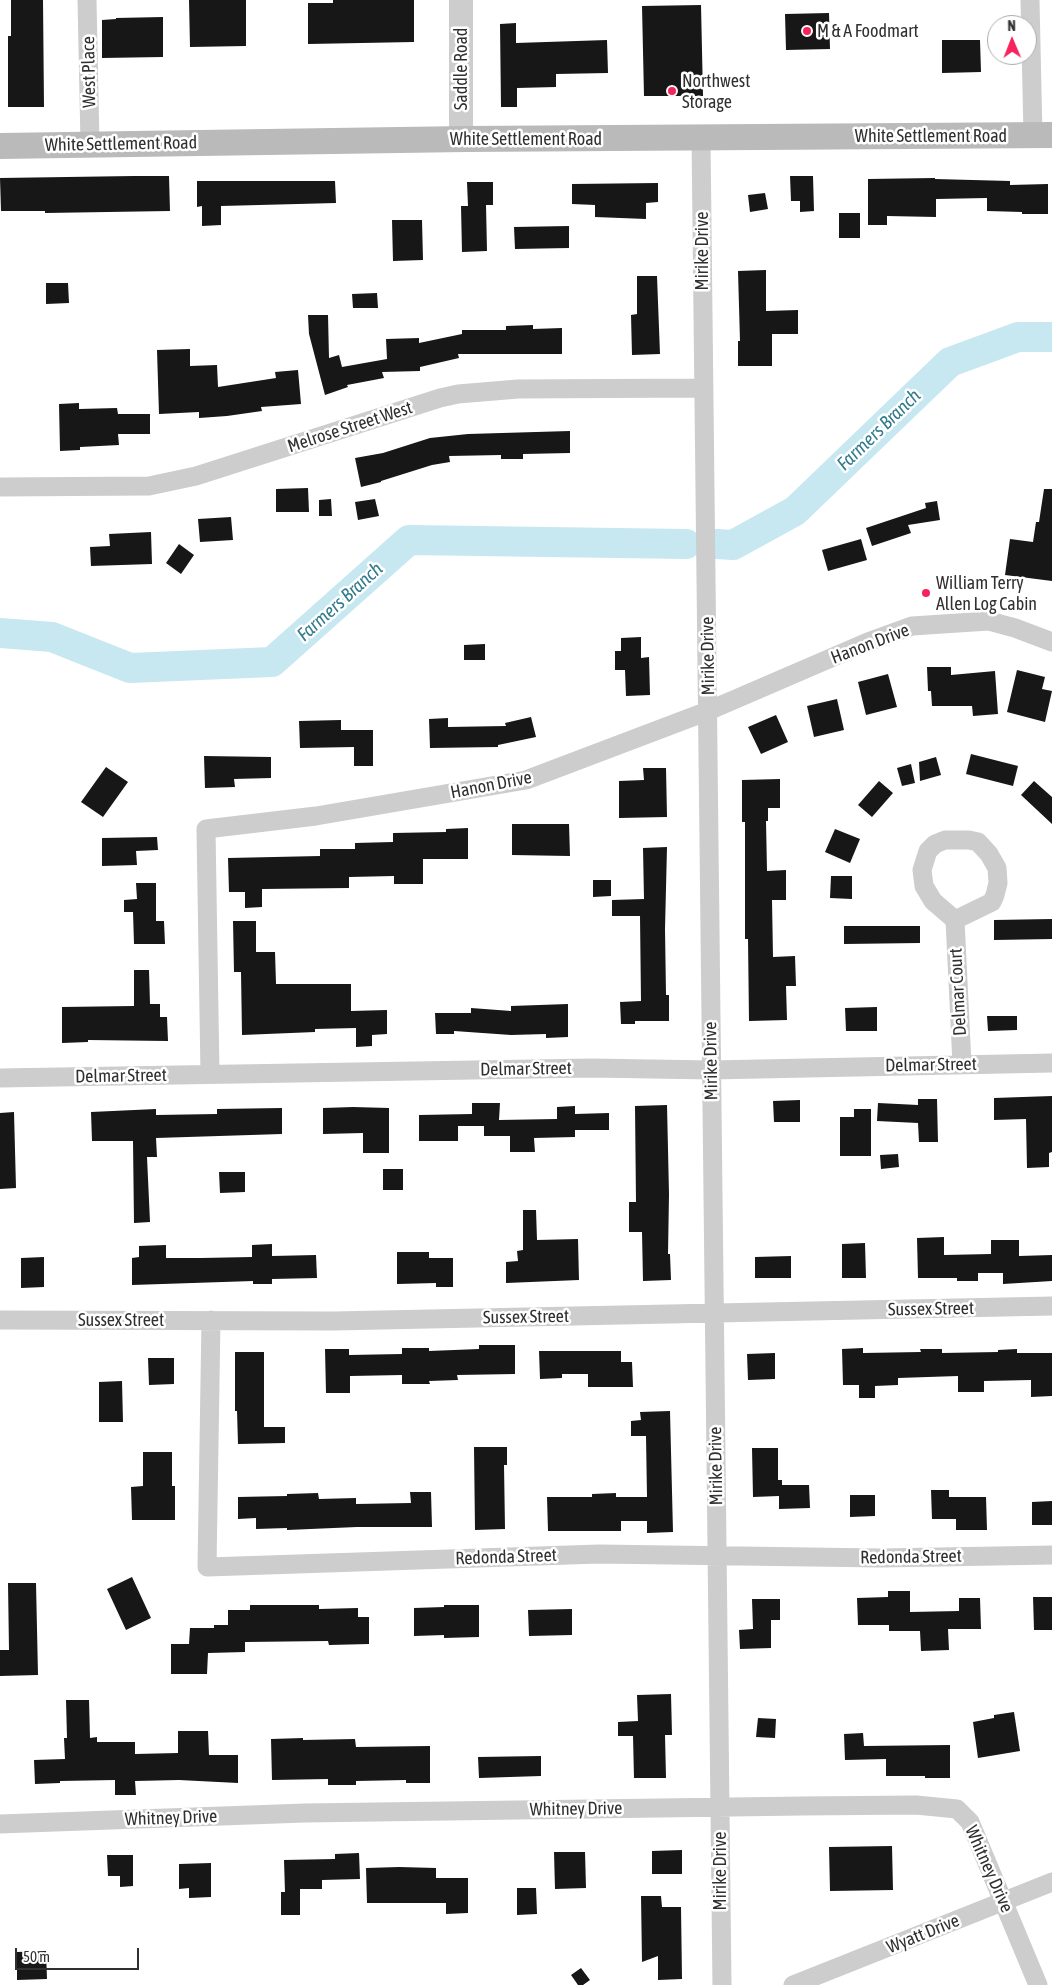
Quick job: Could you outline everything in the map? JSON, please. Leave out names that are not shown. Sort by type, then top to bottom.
[{"type":"main road","name":"White Settlement Road","points":[[0,146],[460,139],[1042,135]]},
{"type":"street","name":"West Place","points":[[87,0],[90,144]]},
{"type":"street","name":"Saddle Road","points":[[460,139],[461,0]]},
{"type":"street","points":[[1030,0],[1042,135]]},
{"type":"street","name":"Mirike Drive","points":[[701,138],[722,1985]]},
{"type":"street","name":"Melrose Street West","points":[[0,487],[149,486],[196,476],[440,398],[458,394],[518,389],[703,388]]},
{"type":"street","name":"Hanon Drive","points":[[210,1074],[206,829],[316,816],[526,780],[708,711],[868,642],[912,626],[989,621],[1015,628],[1052,642]]},
{"type":"street","points":[[945,840],[978,842],[989,854],[996,868],[998,883],[992,902],[955,920],[933,901],[924,886],[922,870],[928,851],[935,844],[945,840]]},
{"type":"street","name":"Delmar Court","points":[[955,920],[962,1064]]},
{"type":"street","name":"Delmar Street","points":[[0,1078],[592,1068],[711,1070],[1052,1063]]},
{"type":"street","name":"Sussex Street","points":[[0,1320],[334,1321],[1052,1306]]},
{"type":"street","name":"Redonda Street","points":[[211,1320],[207,1566],[599,1554],[881,1558],[1052,1555]]},
{"type":"street","name":"Whitney Drive","points":[[0,1824],[305,1813],[916,1805],[957,1809],[970,1822],[1038,1985]]},
{"type":"street","name":"Wyatt Drive","points":[[793,1985],[1052,1882]]},
{"type":"building","points":[[11,0],[43,0],[44,107],[8,107],[8,36],[11,36]]},
{"type":"building","points":[[189,0],[246,0],[246,46],[190,47]]},
{"type":"building","points":[[333,0],[414,0],[414,42],[308,44],[308,3],[333,3]]},
{"type":"building","points":[[701,5],[703,96],[644,96],[642,6]]},
{"type":"building","name":"M & A Foodmart","points":[[829,13],[830,49],[786,50],[785,14]]},
{"type":"building","points":[[163,17],[163,57],[102,58],[102,20]]},
{"type":"building","points":[[516,23],[516,43],[607,40],[608,73],[556,74],[556,87],[517,88],[517,107],[501,107],[500,24]]},
{"type":"building","points":[[942,40],[980,40],[981,72],[942,73]]},
{"type":"building","points":[[169,176],[170,211],[45,213],[45,211],[1,211],[0,178]]},
{"type":"building","points":[[790,176],[813,176],[814,211],[800,212],[800,201],[791,201]]},
{"type":"building","points":[[935,178],[1010,181],[1010,185],[1048,184],[1048,214],[987,211],[987,198],[936,199],[936,217],[887,216],[887,225],[868,225],[868,179]]},
{"type":"building","points":[[197,181],[335,181],[336,203],[221,206],[221,225],[202,226],[202,206],[197,207]]},
{"type":"building","points":[[467,182],[493,182],[493,205],[486,205],[487,251],[462,252],[461,206],[468,206]]},
{"type":"building","points":[[658,183],[658,202],[646,203],[646,219],[595,217],[595,205],[572,204],[572,184]]},
{"type":"building","points":[[765,193],[768,209],[750,212],[748,195]]},
{"type":"building","points":[[839,213],[860,213],[860,238],[839,238]]},
{"type":"building","points":[[392,220],[422,220],[423,260],[393,261]]},
{"type":"building","points":[[569,226],[569,248],[515,249],[514,227]]},
{"type":"building","points":[[766,270],[766,311],[798,310],[798,334],[772,334],[772,366],[738,366],[738,341],[740,341],[738,271]]},
{"type":"building","points":[[637,276],[657,276],[660,354],[632,355],[631,315],[637,314]]},
{"type":"building","points":[[46,283],[68,283],[69,303],[46,304]]},
{"type":"building","points":[[377,293],[378,308],[353,308],[352,294]]},
{"type":"building","points":[[308,315],[328,315],[329,358],[339,355],[342,367],[387,359],[386,339],[419,338],[419,343],[462,334],[462,330],[506,330],[506,326],[533,325],[533,329],[562,328],[562,354],[458,354],[459,358],[420,367],[420,371],[382,372],[384,378],[347,385],[348,387],[325,395],[309,334]]},
{"type":"building","points":[[190,349],[190,366],[217,365],[218,387],[276,378],[275,372],[298,370],[301,404],[261,407],[262,411],[199,418],[199,412],[159,414],[157,350]]},
{"type":"building","points":[[79,403],[79,409],[117,408],[118,414],[150,414],[150,434],[118,434],[119,445],[80,447],[80,450],[60,451],[59,404]]},
{"type":"building","points":[[570,431],[570,453],[523,454],[523,459],[501,459],[501,455],[449,456],[450,462],[432,465],[361,487],[355,458],[383,453],[430,438],[468,434]]},
{"type":"building","points":[[308,488],[309,512],[276,512],[276,489]]},
{"type":"building","points":[[1044,489],[1052,489],[1052,581],[1005,575],[1010,539],[1033,542],[1036,522],[1039,522]]},
{"type":"building","points":[[331,499],[332,516],[319,516],[319,500]]},
{"type":"building","points":[[375,499],[379,516],[358,520],[355,502]]},
{"type":"building","points":[[937,501],[940,520],[908,525],[911,533],[872,546],[866,528],[926,508],[925,503]]},
{"type":"building","points":[[231,517],[233,540],[200,542],[198,519]]},
{"type":"building","points":[[151,532],[152,564],[91,566],[90,547],[110,546],[109,534]]},
{"type":"building","points":[[861,539],[867,560],[828,571],[822,550]]},
{"type":"building","points":[[179,544],[194,555],[181,574],[166,563]]},
{"type":"building","points":[[641,637],[641,658],[649,657],[650,695],[626,696],[625,670],[615,670],[615,651],[621,651],[621,638]]},
{"type":"building","points":[[485,644],[485,660],[464,660],[464,645]]},
{"type":"building","points":[[927,667],[951,667],[951,675],[995,671],[998,714],[973,716],[972,706],[932,706],[931,691],[928,691]]},
{"type":"building","points":[[1017,670],[1045,677],[1042,689],[1052,691],[1045,722],[1007,712]]},
{"type":"building","points":[[888,674],[897,707],[866,715],[858,682]]},
{"type":"building","points":[[837,699],[844,730],[814,737],[807,706]]},
{"type":"building","points":[[776,715],[788,742],[761,754],[748,727]]},
{"type":"building","points":[[531,717],[536,737],[498,745],[498,747],[430,748],[429,719],[448,718],[448,727],[506,726],[505,723]]},
{"type":"building","points":[[341,720],[341,730],[373,730],[373,766],[354,766],[354,747],[300,748],[299,721]]},
{"type":"building","points":[[971,754],[1018,766],[1013,786],[966,774]]},
{"type":"building","points":[[204,756],[271,757],[271,778],[234,779],[235,787],[205,788]]},
{"type":"building","points":[[936,757],[941,775],[920,781],[919,762]]},
{"type":"building","points":[[911,764],[915,783],[902,786],[897,768]]},
{"type":"building","points":[[106,767],[128,782],[103,817],[81,802]]},
{"type":"building","points":[[643,768],[666,768],[667,817],[619,818],[619,781],[644,780]]},
{"type":"building","points":[[780,779],[780,808],[768,808],[768,821],[766,821],[767,871],[786,870],[786,900],[772,900],[773,957],[795,956],[796,986],[786,986],[787,1020],[749,1021],[748,939],[745,939],[745,822],[742,822],[742,780]]},
{"type":"building","points":[[879,781],[893,793],[872,817],[858,805]]},
{"type":"building","points":[[1034,781],[1052,797],[1052,824],[1021,795]]},
{"type":"building","points":[[512,824],[569,824],[570,856],[512,855]]},
{"type":"building","points":[[468,828],[468,859],[423,859],[423,884],[394,884],[394,876],[349,877],[349,888],[262,889],[262,907],[245,908],[245,892],[229,892],[228,858],[320,856],[320,849],[355,849],[355,843],[393,842],[393,833],[446,832],[446,829]]},
{"type":"building","points":[[835,829],[860,839],[850,863],[825,852]]},
{"type":"building","points":[[157,837],[158,850],[136,851],[137,865],[102,866],[102,838]]},
{"type":"building","points":[[667,847],[665,929],[666,995],[669,995],[669,1021],[635,1021],[635,1024],[621,1024],[620,1002],[641,1001],[640,916],[612,916],[612,900],[644,899],[643,848]]},
{"type":"building","points":[[831,876],[852,876],[852,899],[830,898]]},
{"type":"building","points":[[593,880],[611,880],[611,896],[593,897]]},
{"type":"building","points":[[136,883],[156,883],[156,921],[164,921],[165,944],[134,944],[133,912],[124,912],[124,900],[137,899]]},
{"type":"building","points":[[1052,919],[1052,939],[994,940],[994,920]]},
{"type":"building","points":[[233,921],[256,921],[256,952],[275,952],[276,984],[351,984],[351,1011],[387,1010],[387,1034],[372,1035],[372,1046],[356,1047],[356,1028],[315,1029],[315,1032],[242,1035],[241,972],[234,972]]},
{"type":"building","points":[[844,926],[920,926],[920,943],[844,944]]},
{"type":"building","points":[[134,970],[149,970],[150,1004],[160,1004],[160,1017],[167,1017],[168,1041],[88,1040],[88,1042],[62,1043],[62,1007],[134,1006]]},
{"type":"building","points":[[568,1004],[568,1037],[546,1038],[546,1034],[511,1035],[454,1031],[454,1034],[436,1034],[435,1013],[471,1013],[471,1008],[511,1011],[511,1006]]},
{"type":"building","points":[[877,1007],[877,1031],[846,1031],[845,1008]]},
{"type":"building","points":[[987,1016],[1017,1016],[1017,1030],[988,1031]]},
{"type":"building","points":[[1052,1096],[1052,1152],[1049,1153],[1049,1167],[1027,1168],[1026,1119],[994,1120],[994,1098]]},
{"type":"building","points":[[918,1099],[937,1099],[938,1142],[919,1142],[918,1123],[877,1121],[878,1103],[918,1105]]},
{"type":"building","points":[[800,1100],[800,1122],[774,1122],[773,1101]]},
{"type":"building","points":[[472,1103],[500,1103],[499,1120],[557,1119],[557,1107],[575,1106],[575,1114],[609,1113],[609,1130],[575,1130],[575,1137],[534,1138],[535,1152],[510,1152],[510,1136],[484,1136],[484,1126],[458,1126],[458,1141],[419,1141],[419,1115],[472,1114]]},
{"type":"building","points":[[667,1105],[668,1254],[670,1254],[671,1280],[643,1281],[642,1232],[629,1232],[629,1202],[636,1202],[635,1106]]},
{"type":"building","points":[[282,1108],[282,1134],[156,1138],[157,1157],[147,1157],[150,1222],[134,1223],[133,1141],[92,1141],[91,1112],[156,1109],[156,1115],[217,1114],[217,1109]]},
{"type":"building","points":[[323,1108],[389,1108],[389,1153],[363,1153],[363,1133],[323,1134]]},
{"type":"building","points":[[854,1109],[871,1109],[871,1156],[840,1156],[840,1117],[854,1117]]},
{"type":"building","points":[[14,1112],[16,1188],[0,1189],[0,1113]]},
{"type":"building","points":[[898,1154],[899,1167],[881,1169],[880,1155]]},
{"type":"building","points":[[383,1169],[403,1169],[403,1190],[383,1190]]},
{"type":"building","points":[[219,1172],[245,1172],[245,1192],[220,1193]]},
{"type":"building","points":[[523,1210],[536,1210],[537,1240],[578,1239],[579,1280],[506,1283],[506,1262],[518,1261],[517,1251],[523,1250]]},
{"type":"building","points":[[944,1237],[944,1255],[991,1254],[991,1240],[1019,1240],[1019,1256],[1052,1255],[1052,1281],[1003,1284],[1003,1273],[978,1273],[978,1281],[957,1281],[957,1278],[918,1278],[917,1238]]},
{"type":"building","points":[[865,1243],[866,1278],[842,1278],[842,1244]]},
{"type":"building","points":[[272,1244],[272,1256],[316,1255],[317,1278],[272,1279],[272,1284],[253,1284],[253,1281],[132,1285],[132,1258],[139,1257],[139,1246],[166,1245],[166,1258],[201,1258],[252,1257],[252,1245]]},
{"type":"building","points":[[397,1252],[429,1252],[429,1258],[453,1258],[453,1287],[436,1287],[436,1283],[397,1284]]},
{"type":"building","points":[[791,1256],[791,1278],[755,1278],[755,1257]]},
{"type":"building","points":[[44,1257],[44,1287],[21,1288],[21,1258]]},
{"type":"building","points":[[479,1345],[515,1345],[515,1374],[457,1375],[458,1380],[429,1381],[430,1384],[402,1384],[402,1375],[350,1376],[350,1393],[326,1393],[325,1349],[349,1349],[349,1355],[402,1354],[402,1348],[429,1348],[429,1351],[479,1349]]},
{"type":"building","points":[[863,1348],[863,1353],[921,1352],[920,1349],[942,1349],[942,1353],[998,1352],[998,1350],[1017,1349],[1017,1353],[1052,1353],[1052,1396],[1031,1397],[1031,1380],[984,1381],[984,1392],[958,1392],[958,1376],[898,1378],[898,1385],[875,1386],[875,1398],[859,1398],[859,1385],[843,1385],[842,1349]]},
{"type":"building","points":[[539,1351],[621,1351],[621,1362],[632,1362],[633,1387],[588,1387],[588,1374],[562,1374],[562,1378],[540,1379]]},
{"type":"building","points":[[235,1352],[264,1352],[264,1427],[285,1427],[285,1443],[238,1444],[237,1411],[235,1411]]},
{"type":"building","points":[[775,1353],[775,1379],[748,1380],[747,1354]]},
{"type":"building","points":[[148,1358],[174,1358],[174,1384],[149,1385]]},
{"type":"building","points":[[122,1381],[123,1422],[99,1422],[99,1382]]},
{"type":"building","points":[[670,1411],[673,1532],[647,1533],[647,1521],[621,1521],[621,1531],[548,1531],[547,1497],[592,1497],[592,1494],[616,1493],[616,1497],[647,1497],[646,1436],[631,1436],[631,1421],[641,1420],[640,1412]]},
{"type":"building","points":[[474,1447],[507,1447],[507,1465],[504,1465],[505,1529],[475,1530]]},
{"type":"building","points":[[752,1448],[778,1448],[778,1480],[782,1480],[782,1485],[809,1485],[810,1508],[779,1509],[779,1496],[753,1497]]},
{"type":"building","points":[[143,1452],[172,1452],[175,1520],[132,1520],[131,1487],[143,1486]]},
{"type":"building","points":[[931,1490],[949,1490],[949,1497],[986,1497],[987,1530],[956,1530],[956,1519],[932,1519]]},
{"type":"building","points":[[410,1492],[431,1492],[432,1527],[256,1529],[256,1518],[238,1519],[238,1497],[318,1493],[319,1499],[356,1498],[356,1504],[411,1503]]},
{"type":"building","points":[[850,1495],[875,1495],[875,1516],[850,1517]]},
{"type":"building","points":[[1052,1501],[1052,1525],[1032,1525],[1032,1502]]},
{"type":"building","points":[[132,1577],[151,1618],[126,1630],[107,1589]]},
{"type":"building","points":[[8,1583],[36,1583],[38,1675],[0,1676],[0,1650],[9,1650]]},
{"type":"building","points":[[888,1591],[910,1591],[910,1612],[959,1611],[959,1598],[980,1598],[981,1629],[948,1629],[949,1650],[921,1651],[920,1631],[889,1631],[889,1625],[858,1625],[857,1598],[888,1597]]},
{"type":"building","points":[[1033,1597],[1052,1597],[1052,1630],[1034,1630]]},
{"type":"building","points":[[752,1599],[780,1599],[780,1620],[771,1620],[771,1648],[740,1649],[739,1630],[753,1629]]},
{"type":"building","points":[[250,1605],[319,1605],[319,1609],[358,1608],[358,1617],[369,1617],[369,1644],[329,1645],[328,1641],[245,1642],[245,1652],[208,1653],[207,1674],[171,1674],[171,1644],[189,1644],[190,1628],[214,1628],[214,1625],[228,1625],[228,1610],[250,1610]]},
{"type":"building","points":[[444,1605],[479,1605],[479,1637],[444,1638],[444,1635],[414,1636],[414,1608],[444,1607]]},
{"type":"building","points":[[572,1609],[572,1635],[529,1636],[528,1610]]},
{"type":"building","points":[[671,1694],[672,1735],[665,1735],[666,1778],[634,1778],[633,1736],[618,1736],[618,1722],[638,1721],[637,1695]]},
{"type":"building","points":[[66,1700],[89,1700],[90,1738],[97,1737],[97,1742],[135,1742],[135,1754],[178,1753],[178,1731],[208,1731],[209,1755],[238,1755],[238,1783],[179,1780],[135,1781],[136,1795],[115,1795],[115,1780],[60,1781],[60,1783],[35,1784],[34,1760],[65,1759],[64,1738],[67,1738]]},
{"type":"building","points":[[1014,1712],[1020,1751],[978,1758],[973,1722],[994,1718],[994,1715]]},
{"type":"building","points":[[758,1718],[776,1719],[775,1738],[756,1737]]},
{"type":"building","points":[[863,1733],[864,1746],[950,1745],[950,1778],[886,1776],[886,1759],[845,1760],[844,1734]]},
{"type":"building","points":[[303,1738],[303,1740],[355,1739],[356,1747],[430,1746],[430,1783],[406,1783],[406,1780],[356,1781],[356,1785],[328,1785],[328,1779],[272,1780],[271,1739]]},
{"type":"building","points":[[541,1756],[541,1776],[479,1778],[478,1757]]},
{"type":"building","points":[[892,1846],[893,1890],[830,1891],[829,1847]]},
{"type":"building","points":[[682,1850],[682,1874],[652,1874],[652,1851]]},
{"type":"building","points":[[554,1852],[585,1852],[586,1888],[555,1889]]},
{"type":"building","points":[[359,1853],[360,1879],[322,1880],[322,1889],[300,1889],[300,1915],[281,1915],[281,1892],[285,1892],[284,1860],[335,1859],[335,1854]]},
{"type":"building","points":[[107,1855],[133,1855],[133,1886],[120,1887],[120,1876],[108,1876]]},
{"type":"building","points":[[211,1863],[211,1897],[189,1898],[189,1888],[179,1889],[179,1864]]},
{"type":"building","points":[[366,1868],[436,1868],[436,1878],[468,1878],[468,1913],[446,1914],[446,1903],[367,1903]]},
{"type":"building","points":[[517,1888],[536,1888],[537,1914],[517,1915]]},
{"type":"building","points":[[641,1896],[661,1896],[662,1907],[681,1907],[682,1979],[658,1980],[658,1956],[642,1962]]},
{"type":"building","points":[[46,1951],[47,1979],[17,1980],[17,1952]]},
{"type":"building","points":[[581,1968],[590,1980],[583,1985],[578,1985],[571,1975]]},
{"type":"waterway","name":"Farmers Branch","points":[[717,544],[733,545],[795,511],[950,362],[1018,337],[1052,337]]},
{"type":"waterway","name":"Farmers Branch","points":[[0,633],[52,637],[130,668],[272,662],[409,540],[686,544]]},
{"type":"place","name":"M & A Foodmart","points":[[807,31]]},
{"type":"place","name":"Northwest Storage","points":[[672,91]]},
{"type":"place","name":"William Terry Allen Log Cabin","points":[[926,593]]}]
